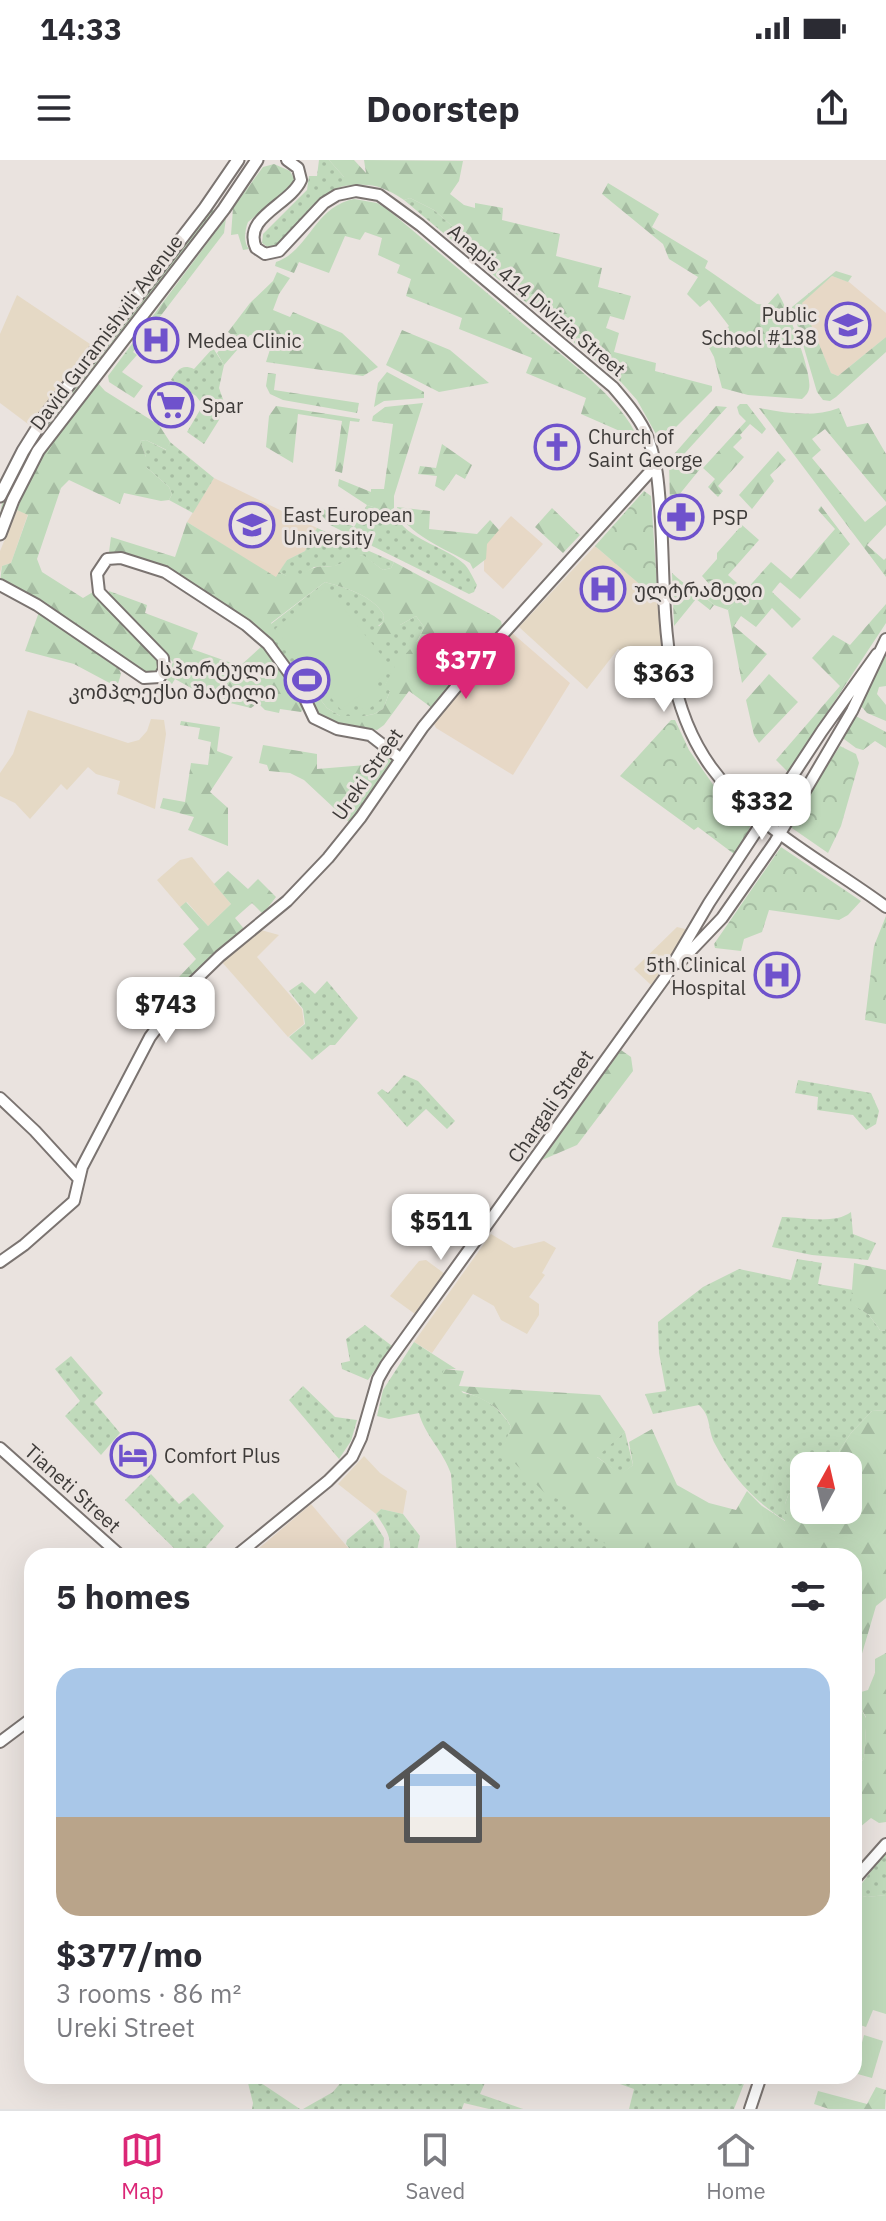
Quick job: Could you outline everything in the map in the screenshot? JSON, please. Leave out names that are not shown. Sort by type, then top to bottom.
[{"type":"main road","name":"David Guramishvili Avenue","points":[[0,496],[45,416],[197,219],[238,160]]},
{"type":"main road","name":"David Guramishvili Avenue","points":[[0,534],[38,451],[224,209],[257,160]]},
{"type":"street","name":"Anapis 414 Divizia Street","points":[[287,160],[298,168],[301,180],[293,194],[255,226],[252,237],[256,248],[271,254],[279,251],[324,203],[337,195],[356,191],[379,195],[389,200],[613,387],[633,411],[645,431],[656,465],[669,652],[681,710],[696,743],[743,805],[886,907]]},
{"type":"street","name":"Ureki Street","points":[[0,1262],[74,1201],[82,1167],[150,1037],[186,989],[220,956],[265,922],[328,858],[361,817],[423,727],[474,664],[656,465]]},
{"type":"street","points":[[0,585],[32,602],[137,674],[155,679],[164,669],[163,658],[99,592],[97,574],[107,559],[121,558],[165,572],[261,638],[300,688],[308,709],[321,723],[370,735],[401,759]]},
{"type":"street","points":[[877,654],[886,639]]},
{"type":"street","name":"Chargali Street","points":[[246,1548],[328,1481],[352,1457],[361,1438],[378,1379],[386,1365],[666,976],[709,903],[822,731],[877,654]]},
{"type":"street","name":"Chargali Street","points":[[666,976],[722,918],[757,869],[852,711],[877,654]]},
{"type":"street","points":[[822,731],[824,741],[829,743],[835,740]]},
{"type":"street","points":[[809,752],[817,750],[823,760]]},
{"type":"street","points":[[741,856],[753,857],[757,869]]},
{"type":"street","points":[[0,1098],[79,1179]]},
{"type":"street","name":"Tianeti Street","points":[[0,1448],[112,1548]]},
{"type":"street","points":[[0,1742],[24,1724]]},
{"type":"street","points":[[862,1871],[886,1844]]},
{"type":"street","points":[[750,2109],[758,2084]]},
{"type":"shaded area","name":"Public School #138","points":[[832,276],[849,282],[886,313],[886,337],[838,376],[831,373],[801,303]]},
{"type":"shaded area","points":[[17,295],[93,346],[32,427],[0,403],[0,334]]},
{"type":"shaded area","name":"East European University","points":[[214,478],[317,528],[305,551],[287,560],[276,578],[187,522]]},
{"type":"shaded area","points":[[17,510],[28,514],[11,563],[2,566],[0,573],[0,551]]},
{"type":"shaded area","points":[[511,516],[543,544],[503,589],[484,571],[484,546]]},
{"type":"shaded area","points":[[595,546],[658,600],[664,666],[649,678],[618,649],[587,689],[519,627]]},
{"type":"shaded area","points":[[511,632],[570,683],[513,775],[436,728],[433,722]]},
{"type":"shaded area","points":[[28,710],[128,743],[139,740],[147,731],[151,719],[164,720],[166,734],[155,809],[117,794],[120,781],[96,774],[88,767],[67,790],[61,784],[30,819],[15,803],[0,796],[0,773],[13,754]]},
{"type":"shaded area","points":[[192,857],[231,904],[208,926],[187,902],[180,907],[157,880],[180,860]]},
{"type":"shaded area","points":[[677,927],[685,929],[687,934],[651,985],[634,969]]},
{"type":"shaded area","points":[[261,930],[279,935],[257,957],[302,1009],[304,1024],[288,1037],[221,961]]},
{"type":"shaded area","points":[[491,1234],[514,1248],[544,1241],[556,1248],[542,1273],[545,1275],[529,1297],[539,1304],[539,1315],[527,1334],[501,1320],[494,1306],[473,1294],[432,1353],[414,1342]]},
{"type":"shaded area","points":[[426,1260],[445,1274],[415,1314],[390,1296],[419,1261]]},
{"type":"shaded area","points":[[364,1456],[380,1473],[407,1491],[403,1514],[381,1509],[376,1514],[338,1484]]},
{"type":"shaded area","points":[[311,1504],[348,1548],[259,1548]]},
{"type":"green space","points":[[319,160],[329,160],[344,177],[344,186],[316,203],[279,247],[269,248],[262,243],[263,234],[307,190],[309,176],[317,176]]},
{"type":"green space","points":[[329,160],[354,160],[366,173],[364,160],[463,161],[459,181],[450,194],[464,205],[475,208],[475,203],[503,208],[502,220],[560,234],[556,256],[602,268],[598,287],[631,296],[624,320],[610,316],[606,328],[619,333],[614,352],[656,363],[655,371],[712,386],[712,391],[667,436],[657,436],[637,400],[615,371],[434,210],[376,186],[344,186],[344,177]]},
{"type":"green space","points":[[274,164],[290,171],[293,185],[248,222],[245,239],[249,249],[243,250],[238,234],[231,235],[233,208],[263,167]]},
{"type":"green space","points":[[608,183],[659,214],[652,227],[708,261],[705,268],[757,304],[767,305],[778,293],[793,326],[807,370],[809,389],[802,399],[748,395],[722,388],[714,357],[707,344],[729,326],[709,300],[700,307],[687,294],[698,277],[669,259],[663,244],[602,194]]},
{"type":"green space","points":[[410,198],[434,210],[615,371],[621,382],[404,200]]},
{"type":"green space","points":[[354,199],[377,203],[387,209],[573,364],[619,409],[638,439],[581,414],[586,398],[526,373],[532,358],[459,329],[462,318],[406,296],[411,279],[397,273],[400,265],[378,255],[382,238],[365,232],[360,240],[345,236],[329,273],[299,262],[294,273],[275,266],[276,262],[296,249],[330,211]]},
{"type":"green space","points":[[211,209],[214,210],[213,214],[51,422],[21,470],[0,519],[14,474],[48,419]]},
{"type":"green space","points":[[226,218],[224,233],[133,352],[137,355],[122,372],[143,386],[134,398],[109,382],[108,376]]},
{"type":"green space","points":[[836,271],[852,276],[848,282],[832,276],[802,303],[831,373],[838,376],[886,337],[886,352],[830,401],[823,400],[817,392],[792,307]]},
{"type":"green space","points":[[277,272],[290,278],[273,310],[290,317],[293,312],[342,333],[378,367],[363,376],[266,362],[274,337],[250,335],[224,365],[217,353],[232,335],[228,332],[250,303],[273,281]]},
{"type":"green space","points":[[402,330],[450,350],[489,383],[439,392],[386,365]]},
{"type":"green space","points":[[213,348],[224,365],[219,388],[224,402],[219,420],[204,444],[187,432],[203,405],[196,396],[171,380],[181,368],[194,369]]},
{"type":"green space","points":[[387,372],[424,392],[424,398],[384,401],[374,407],[378,383]]},
{"type":"green space","points":[[268,373],[276,374],[274,390],[359,403],[357,413],[283,400],[270,394],[266,386]]},
{"type":"green space","points":[[97,382],[105,391],[159,425],[170,442],[167,450],[146,440],[140,441],[146,467],[169,487],[172,494],[169,500],[161,501],[124,493],[120,504],[69,480],[61,488],[37,559],[42,572],[83,598],[93,592],[160,660],[157,674],[148,676],[0,582],[2,566],[11,563],[28,515],[17,510],[33,469]]},
{"type":"green space","points":[[423,403],[394,496],[394,514],[367,505],[338,486],[339,479],[371,492],[371,489],[384,489],[393,424],[372,421],[373,416],[385,407]]},
{"type":"green space","points":[[747,404],[766,429],[762,434],[750,424],[740,435],[742,438],[733,447],[744,457],[718,486],[723,491],[718,497],[708,487],[715,479],[703,468],[746,421],[739,414],[737,407]]},
{"type":"green space","points":[[276,406],[360,419],[359,422],[350,421],[342,473],[335,471],[342,421],[298,414],[293,463],[266,447],[269,416]]},
{"type":"green space","points":[[716,406],[727,407],[685,453],[700,469],[670,506],[669,460]]},
{"type":"green space","points":[[759,408],[809,414],[839,408],[847,427],[868,423],[886,454],[886,502],[825,429],[812,439],[821,450],[812,458],[865,522],[886,505],[886,525],[867,545],[884,560],[886,558],[886,577]]},
{"type":"green space","points":[[146,440],[166,450],[170,442],[214,478],[193,513],[169,500],[172,494],[169,487],[146,467],[140,441]]},
{"type":"green space","points":[[442,444],[472,465],[465,479],[456,474],[444,491],[435,486],[437,476],[418,474],[420,466],[436,468]]},
{"type":"green space","points":[[778,451],[786,460],[770,475],[774,481],[752,509],[739,495]]},
{"type":"green space","points":[[644,491],[651,496],[658,600],[595,546]]},
{"type":"green space","points":[[367,505],[394,514],[408,530],[463,563],[477,585],[474,592],[469,594],[330,525],[318,511],[320,507],[354,527]]},
{"type":"green space","points":[[821,506],[850,544],[800,599],[780,582],[772,592],[801,619],[792,628],[772,608],[756,627],[741,616],[734,626],[767,654],[742,683],[728,610],[771,562],[791,579],[835,529],[818,510]]},
{"type":"green space","points":[[397,507],[430,511],[429,529],[477,534],[490,520],[499,530],[487,544],[486,559],[473,569],[470,563],[417,533]]},
{"type":"green space","points":[[552,508],[580,535],[563,553],[535,527]]},
{"type":"green space","points":[[187,522],[276,577],[279,572],[296,577],[317,567],[335,566],[363,555],[383,570],[391,568],[394,562],[494,616],[502,626],[432,708],[409,691],[377,730],[331,723],[321,718],[310,697],[317,695],[327,708],[340,716],[364,716],[383,709],[390,691],[384,687],[395,666],[419,639],[424,627],[416,616],[400,625],[382,645],[372,634],[383,622],[384,615],[379,608],[358,593],[325,582],[271,623],[277,635],[270,640],[191,582],[153,563],[109,552],[111,537],[175,557]]},
{"type":"green space","points":[[742,525],[759,540],[728,575],[746,591],[728,610],[714,605],[702,594],[710,585],[702,576]]},
{"type":"green space","points":[[317,528],[394,562],[391,568],[383,570],[362,555],[335,566],[314,567],[299,577],[290,578],[279,572],[287,560],[305,551]]},
{"type":"green space","points":[[672,573],[714,605],[710,610],[696,599],[674,626]]},
{"type":"green space","points":[[325,582],[358,593],[373,602],[384,615],[383,622],[378,626],[400,625],[416,616],[424,627],[385,686],[390,691],[383,709],[374,714],[340,716],[327,708],[317,695],[310,697],[270,640],[271,624]]},
{"type":"green space","points":[[326,587],[392,668],[375,682],[386,695],[365,712],[355,700],[361,694],[341,710],[275,629]]},
{"type":"green space","points":[[109,591],[147,605],[145,613],[198,633],[192,649],[240,666],[262,646],[300,692],[304,708],[301,712],[280,709],[279,713],[265,710],[258,703],[251,708],[230,703],[199,684],[193,689],[175,679],[172,684],[166,679],[173,662],[108,597]]},
{"type":"green space","points":[[886,604],[886,623],[788,772],[776,760],[840,686],[812,658],[833,635],[850,645]]},
{"type":"green space","points":[[39,612],[119,669],[121,674],[117,687],[74,664],[25,651]]},
{"type":"green space","points":[[886,655],[886,686],[879,687],[877,694],[886,705],[886,721],[867,713],[861,706]]},
{"type":"green space","points":[[769,674],[798,702],[759,743],[754,735],[746,700]]},
{"type":"green space","points":[[852,714],[886,732],[886,748],[875,741],[863,750],[840,736]]},
{"type":"green space","points":[[671,720],[675,720],[689,750],[714,786],[751,824],[745,840],[734,854],[698,827],[694,830],[620,776]]},
{"type":"green space","points":[[181,721],[220,727],[217,751],[233,757],[210,792],[228,808],[228,846],[188,830],[194,817],[160,808],[163,798],[185,802],[191,763],[208,765],[211,742],[198,739],[200,728],[180,725]]},
{"type":"green space","points":[[377,744],[398,758],[349,822],[304,780],[290,773],[269,771],[267,765],[259,763],[263,745],[317,754],[317,769],[378,764]]},
{"type":"green space","points":[[840,746],[856,754],[859,763],[841,826],[828,853],[789,826]]},
{"type":"green space","points":[[781,847],[861,901],[839,920],[769,910],[762,932],[744,939],[741,951],[715,948],[714,944]]},
{"type":"green space","points":[[228,871],[248,889],[258,879],[276,897],[263,914],[252,903],[235,918],[245,930],[186,984],[179,977],[196,959],[183,944],[199,929],[180,907],[186,902],[208,926],[231,904],[214,884]]},
{"type":"green space","points":[[886,916],[886,1024],[865,1020],[874,946]]},
{"type":"green space","points":[[327,981],[358,1018],[335,1045],[330,1045],[312,1060],[289,1037],[305,1024],[303,1009],[289,991],[302,982],[315,994]]},
{"type":"green space","points":[[621,1050],[631,1057],[633,1071],[577,1145],[542,1160]]},
{"type":"green space","points":[[404,1075],[418,1081],[455,1121],[447,1129],[426,1109],[407,1127],[377,1093],[382,1089],[388,1093]]},
{"type":"green space","points":[[798,1080],[871,1093],[879,1111],[876,1124],[866,1130],[853,1115],[817,1110],[818,1097],[795,1093]]},
{"type":"green space","points":[[851,1212],[853,1234],[876,1243],[868,1260],[812,1255],[772,1247],[782,1217],[827,1219]]},
{"type":"green space","points":[[797,1259],[822,1263],[818,1284],[853,1290],[852,1303],[869,1315],[880,1330],[886,1331],[886,1410],[872,1411],[851,1433],[839,1452],[790,1452],[786,1521],[764,1506],[737,1478],[715,1444],[706,1414],[699,1405],[653,1414],[645,1394],[666,1391],[659,1353],[658,1322],[703,1287],[739,1269],[791,1280]]},
{"type":"green space","points":[[854,1263],[886,1270],[886,1331],[880,1330],[869,1315],[851,1303]]},
{"type":"green space","points":[[365,1325],[392,1346],[368,1380],[342,1369],[341,1363],[350,1361],[346,1339]]},
{"type":"green space","points":[[414,1342],[456,1369],[444,1369],[463,1393],[491,1404],[511,1427],[503,1451],[570,1502],[615,1548],[456,1548],[451,1474],[444,1458],[419,1413],[389,1419],[377,1416],[383,1390]]},
{"type":"green space","points":[[71,1356],[103,1393],[94,1402],[120,1433],[101,1455],[65,1416],[80,1401],[55,1369]]},
{"type":"green space","points":[[444,1369],[464,1371],[459,1386],[600,1395],[625,1432],[597,1457],[621,1474],[633,1465],[629,1442],[652,1429],[677,1485],[709,1503],[736,1510],[747,1491],[762,1506],[785,1521],[785,1504],[790,1493],[790,1524],[862,1524],[862,1452],[839,1451],[872,1411],[886,1410],[886,1598],[876,1606],[862,1654],[862,1548],[613,1548],[595,1538],[569,1503],[547,1495],[502,1451],[511,1427],[497,1409],[480,1398],[439,1382]]},
{"type":"green space","points":[[303,1386],[335,1417],[357,1420],[351,1441],[339,1459],[289,1400]]},
{"type":"green space","points":[[625,1432],[633,1465],[621,1475],[596,1456]]},
{"type":"green space","points":[[151,1474],[179,1504],[193,1493],[224,1526],[207,1548],[174,1548],[125,1500]]},
{"type":"green space","points":[[381,1509],[403,1514],[420,1536],[418,1548],[390,1548],[386,1529],[376,1514]]},
{"type":"green space","points":[[372,1519],[384,1538],[383,1548],[349,1548],[347,1540]]},
{"type":"green space","points":[[886,1653],[886,1822],[879,1823],[871,1818],[862,1825],[866,1717],[862,1710],[862,1692],[868,1690],[875,1673],[875,1659]]},
{"type":"green space","points":[[862,1711],[866,1718],[862,1761]]},
{"type":"green space","points":[[886,1851],[886,1895],[862,1896],[862,1883]]},
{"type":"green space","points":[[886,1895],[886,2014],[873,2010],[866,2027],[862,2026],[862,1896]]},
{"type":"green space","points":[[864,2035],[883,2041],[872,2078],[862,2075]]},
{"type":"green space","points":[[248,2084],[262,2084],[300,2109],[252,2109]]},
{"type":"green space","points":[[340,2084],[484,2084],[480,2094],[523,2109],[489,2109],[464,2103],[462,2109],[303,2109],[333,2092]]},
{"type":"green space","points":[[620,2084],[744,2084],[734,2109],[629,2109],[634,2089]]},
{"type":"green space","points":[[876,2087],[886,2090],[885,2109],[829,2109],[814,2104],[818,2091],[867,2104]]},
{"type":"place","name":"Public School #138","points":[[848,325]]},
{"type":"place","name":"Medea Clinic","points":[[156,340]]},
{"type":"place","name":"Spar","points":[[171,405]]},
{"type":"place","name":"Church of Saint George","points":[[557,447]]},
{"type":"place","name":"PSP","points":[[681,517]]},
{"type":"place","name":"East European University","points":[[252,525]]},
{"type":"place","name":"ულტრამედი","points":[[603,589]]},
{"type":"place","name":"სპორტული კომპლექსი შატილი","points":[[307,680]]},
{"type":"place","name":"5th Clinical Hospital","points":[[777,975]]},
{"type":"place","name":"Comfort Plus","points":[[133,1455]]}]
